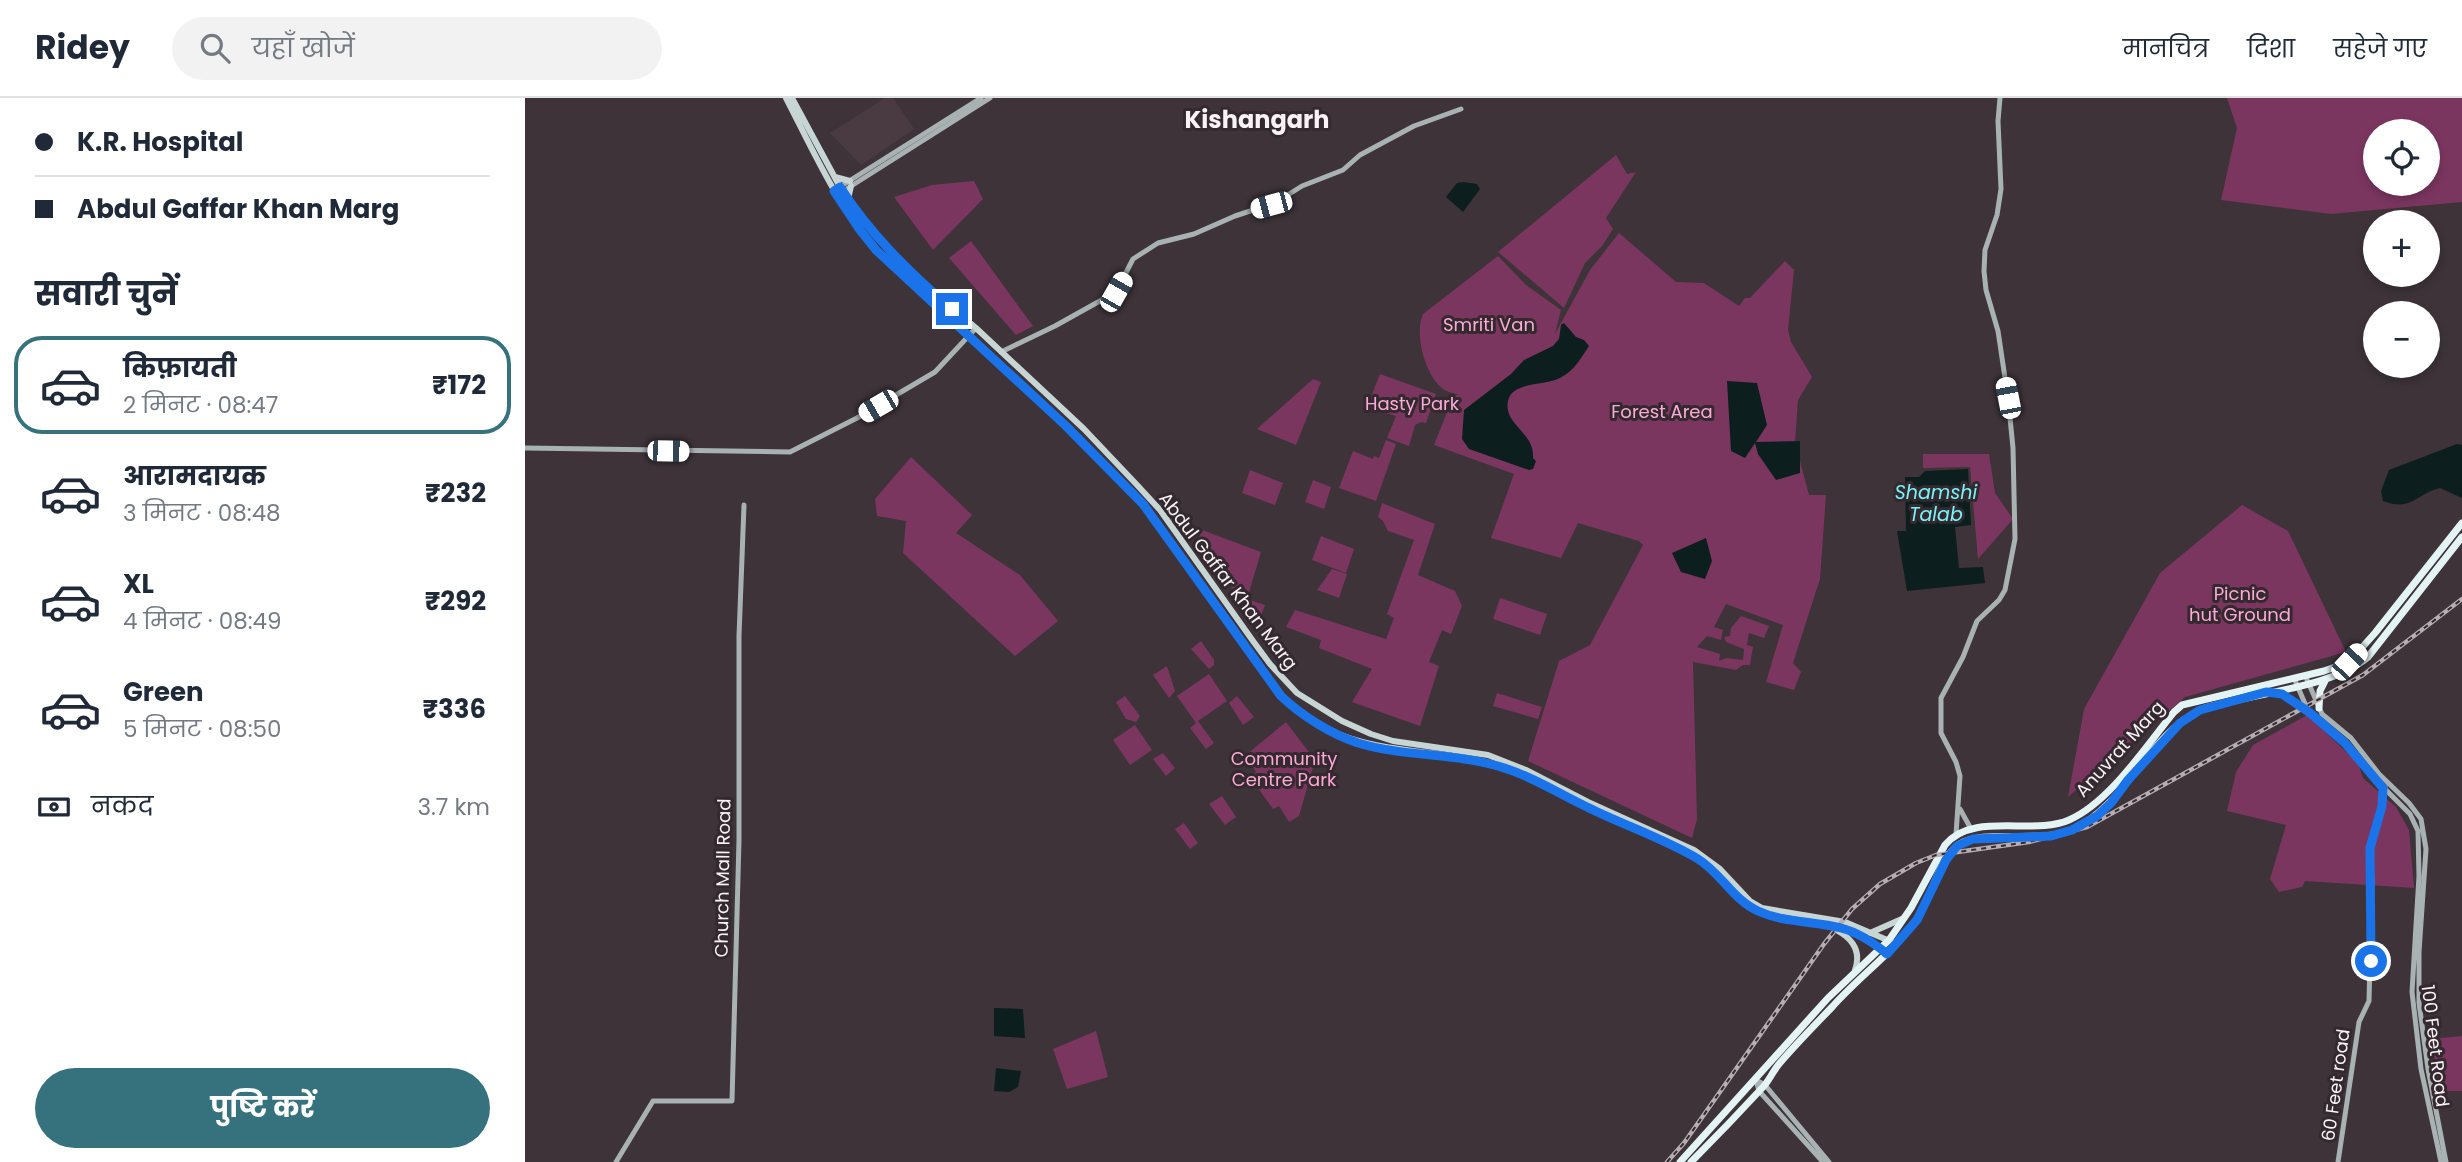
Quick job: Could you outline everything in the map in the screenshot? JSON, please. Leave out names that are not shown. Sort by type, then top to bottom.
[{"type":"highway","name":"Anuvrat Marg","points":[[1896,944],[1917,920],[1946,860],[1957,846],[1973,839],[2051,836],[2072,830],[2097,816],[2111,803],[2128,780],[2180,723],[2200,710],[2266,692],[2295,682],[2305,675],[2349,662],[2462,523]]},
{"type":"highway","name":"Anuvrat Marg","points":[[1956,834],[1971,829],[2041,825],[2071,819],[2098,801],[2182,705],[2295,682],[2308,684],[2353,669],[2368,657],[2462,537]]},
{"type":"highway","points":[[2319,708],[2320,691],[2326,678]]},
{"type":"highway","points":[[2266,692],[2282,694],[2309,712]]},
{"type":"highway","points":[[1691,1162],[1762,1088],[1777,1066],[1884,951],[1945,845],[1956,834]]},
{"type":"highway","points":[[1681,1162],[1828,998],[1854,972],[1896,944]]},
{"type":"main road","points":[[786,98],[832,179],[850,184],[848,194],[851,203]]},
{"type":"main road","points":[[792,98],[838,193],[851,203],[880,241],[917,278],[976,328]]},
{"type":"main road","name":"Abdul Gaffar Khan Marg","points":[[838,193],[876,250],[1101,459],[1143,504],[1281,696],[1300,712],[1328,730],[1359,743],[1478,761],[1525,775],[1588,808],[1700,860],[1743,903],[1754,910],[1780,918],[1840,928],[1864,938],[1884,951]]},
{"type":"main road","name":"Abdul Gaffar Khan Marg","points":[[976,328],[1092,437],[1153,502],[1271,664],[1289,685],[1307,699],[1342,721],[1371,734],[1393,741],[1487,755],[1525,770],[1694,850],[1720,869],[1750,901],[1762,908],[1845,922],[1896,944]]},
{"type":"main road","points":[[1870,933],[1906,916]]},
{"type":"main road","points":[[1832,927],[1849,937],[1856,948],[1858,960],[1854,972]]},
{"type":"street","points":[[838,193],[981,98]]},
{"type":"street","points":[[850,184],[990,98]]},
{"type":"street","points":[[1956,834],[1959,769],[1941,733],[1941,698],[1963,657],[1977,621],[1999,600],[2005,590],[2015,538],[2013,449],[2008,398],[1998,331],[1986,290],[1984,271],[1985,250],[1997,215],[2001,189],[1998,121],[2000,98]]},
{"type":"street","points":[[1001,352],[1116,292],[1133,259],[1158,243],[1200,232],[1235,216],[1271,205],[1302,186],[1347,167],[1352,160],[1414,125],[1461,109]]},
{"type":"street","points":[[525,448],[784,453],[794,451],[919,382],[942,366],[976,328]]},
{"type":"street","name":"Church Mall Road","points":[[616,1162],[653,1101],[732,1101],[739,840],[739,636],[744,505]]},
{"type":"street","name":"100 Feet Road","points":[[2305,675],[2322,714],[2357,745],[2386,786],[2416,811],[2424,833],[2426,849],[2419,952],[2419,1003],[2428,1069],[2446,1162]]},
{"type":"street","name":"100 Feet Road","points":[[2295,682],[2309,712],[2345,743],[2386,786],[2410,814],[2418,831],[2419,876],[2412,992],[2421,1069],[2441,1162]]},
{"type":"street","name":"60 Feet road","points":[[2339,1162],[2359,1023],[2369,1001],[2370,848],[2386,786]]},
{"type":"street","points":[[1958,806],[1971,829]]},
{"type":"street","points":[[1756,1080],[1823,1162]]},
{"type":"street","points":[[1762,1088],[1829,1162]]},
{"type":"shaded area","points":[[885,98],[893,98],[914,129],[861,165],[830,133]]},
{"type":"green space","points":[[2227,98],[2462,98],[2462,202],[2331,214],[2221,200],[2237,128]]},
{"type":"green space","points":[[1616,155],[1627,174],[1636,172],[1606,218],[1613,229],[1602,246],[1585,263],[1564,308],[1498,252]]},
{"type":"green space","points":[[974,181],[983,199],[933,250],[894,197],[932,185]]},
{"type":"green space","name":"Forest Area","points":[[1619,233],[1676,282],[1704,283],[1739,306],[1785,261],[1794,270],[1788,330],[1791,342],[1812,377],[1798,400],[1795,442],[1809,495],[1826,495],[1820,579],[1793,663],[1801,672],[1794,690],[1766,682],[1783,625],[1726,604],[1714,627],[1723,630],[1721,640],[1707,636],[1697,647],[1720,654],[1719,661],[1726,658],[1743,660],[1744,649],[1726,642],[1724,637],[1730,636],[1731,628],[1741,616],[1769,626],[1764,638],[1749,633],[1747,645],[1753,647],[1750,665],[1743,665],[1736,670],[1693,662],[1697,819],[1692,838],[1528,761],[1559,661],[1590,645],[1643,545],[1639,541],[1578,523],[1561,558],[1491,538],[1514,474],[1434,445],[1454,395],[1459,395],[1445,390],[1431,375],[1421,343],[1423,314],[1498,256],[1526,285],[1561,310],[1555,334],[1590,270]]},
{"type":"green space","points":[[971,241],[1033,326],[1016,335],[949,258]]},
{"type":"green space","name":"Hasty Park","points":[[1380,374],[1436,394],[1426,423],[1415,425],[1409,446],[1387,438],[1396,416],[1367,407]]},
{"type":"green space","points":[[1313,379],[1321,382],[1296,445],[1257,429]]},
{"type":"green space","points":[[1386,440],[1396,444],[1376,501],[1339,488],[1353,451],[1373,459],[1374,456],[1379,458]]},
{"type":"green space","points":[[1923,454],[1989,454],[1995,493],[2013,519],[1978,559],[1970,467],[1923,468]]},
{"type":"green space","points":[[911,457],[972,515],[956,533],[1020,575],[1058,621],[1015,656],[903,553],[906,521],[877,516],[875,499]]},
{"type":"green space","points":[[1250,470],[1283,483],[1275,505],[1242,493]]},
{"type":"green space","points":[[1313,480],[1331,487],[1324,509],[1305,502]]},
{"type":"green space","points":[[1382,503],[1435,524],[1418,575],[1455,591],[1462,606],[1451,634],[1442,630],[1429,662],[1439,666],[1420,726],[1352,702],[1372,669],[1319,648],[1321,640],[1286,627],[1295,610],[1386,639],[1394,618],[1387,614],[1414,540],[1388,531],[1378,517]]},
{"type":"green space","name":"Picnic hut Ground","points":[[2242,505],[2288,531],[2346,652],[2185,697],[2068,797],[2084,709],[2160,573]]},
{"type":"green space","points":[[1202,530],[1261,552],[1247,599],[1265,605],[1258,624],[1198,541]]},
{"type":"green space","points":[[1321,536],[1354,549],[1346,573],[1312,560]]},
{"type":"green space","points":[[1332,569],[1347,574],[1339,598],[1317,590]]},
{"type":"green space","points":[[1500,598],[1547,614],[1540,635],[1493,619]]},
{"type":"green space","points":[[1201,641],[1214,660],[1214,665],[1209,669],[1191,649]]},
{"type":"green space","points":[[1167,666],[1175,691],[1169,698],[1153,675]]},
{"type":"green space","points":[[1209,674],[1227,701],[1198,721],[1214,743],[1206,749],[1190,728],[1196,723],[1177,696]]},
{"type":"green space","points":[[1497,693],[1542,707],[1538,719],[1493,706]]},
{"type":"green space","points":[[1125,696],[1140,716],[1136,722],[1126,719],[1116,702]]},
{"type":"green space","points":[[1237,696],[1254,717],[1243,725],[1229,703]]},
{"type":"green space","points":[[2307,715],[2358,763],[2363,778],[2396,807],[2409,830],[2414,888],[2305,881],[2302,887],[2279,892],[2270,879],[2286,825],[2227,811],[2236,772],[2253,745]]},
{"type":"green space","name":"Community Centre Park","points":[[1286,722],[1315,760],[1299,816],[1289,822],[1279,806],[1273,809],[1250,777],[1256,772],[1246,755]]},
{"type":"green space","points":[[1135,725],[1152,750],[1130,765],[1113,740]]},
{"type":"green space","points":[[1163,753],[1175,768],[1166,776],[1153,759]]},
{"type":"green space","points":[[1222,796],[1236,817],[1225,825],[1209,804]]},
{"type":"green space","points":[[1184,823],[1198,843],[1190,849],[1175,829]]},
{"type":"green space","points":[[1096,1031],[1108,1077],[1067,1089],[1053,1049]]},
{"type":"green space","points":[[2462,1036],[2462,1091],[2440,1091],[2431,1039]]},
{"type":"water","points":[[1457,183],[1477,184],[1480,189],[1463,212],[1446,197]]},
{"type":"water","points":[[1564,323],[1576,337],[1589,346],[1580,360],[1560,378],[1516,390],[1508,401],[1510,416],[1532,449],[1536,461],[1533,469],[1529,470],[1469,449],[1462,439],[1464,410],[1511,374],[1524,360],[1553,346],[1559,339],[1561,325]]},
{"type":"water","points":[[1727,381],[1757,383],[1767,425],[1756,442],[1800,441],[1800,473],[1776,480],[1758,454],[1755,443],[1745,458],[1731,451]]},
{"type":"water","points":[[2457,444],[2462,445],[2462,498],[2440,488],[2407,503],[2393,504],[2383,501],[2381,491],[2389,470]]},
{"type":"water","name":"Shamshi Talab","points":[[1968,469],[1971,525],[1955,527],[1959,568],[1983,567],[1985,583],[1907,591],[1897,531],[1906,531],[1905,477],[1919,477],[1925,471]]},
{"type":"water","points":[[1706,538],[1712,561],[1705,579],[1681,572],[1672,553]]},
{"type":"water","points":[[994,1008],[1023,1009],[1025,1038],[994,1036]]},
{"type":"water","points":[[996,1068],[1021,1071],[1018,1087],[1009,1092],[994,1091]]},
{"type":"railway","points":[[1667,1162],[1684,1143],[1824,944],[1852,909],[1880,884],[1936,855],[2029,842],[2087,827],[2363,675],[2462,599]]},
{"type":"district","name":"Kishangarh","points":[[1257,120]]},
{"type":"route","points":[[952,309],[886,247],[840,187],[834,191],[876,250],[1101,459],[1143,504],[1281,696],[1300,712],[1343,737],[1377,747],[1489,763],[1525,775],[1588,808],[1700,860],[1743,903],[1754,910],[1793,921],[1840,928],[1864,938],[1887,954],[1917,920],[1946,860],[1961,844],[1973,839],[2051,836],[2072,830],[2097,816],[2111,803],[2128,780],[2180,723],[2200,710],[2266,692],[2276,692],[2309,712],[2345,743],[2383,788],[2382,806],[2370,848],[2371,961]]},
{"type":"park label","name":"Smriti Van","points":[[1489,325]]}]
